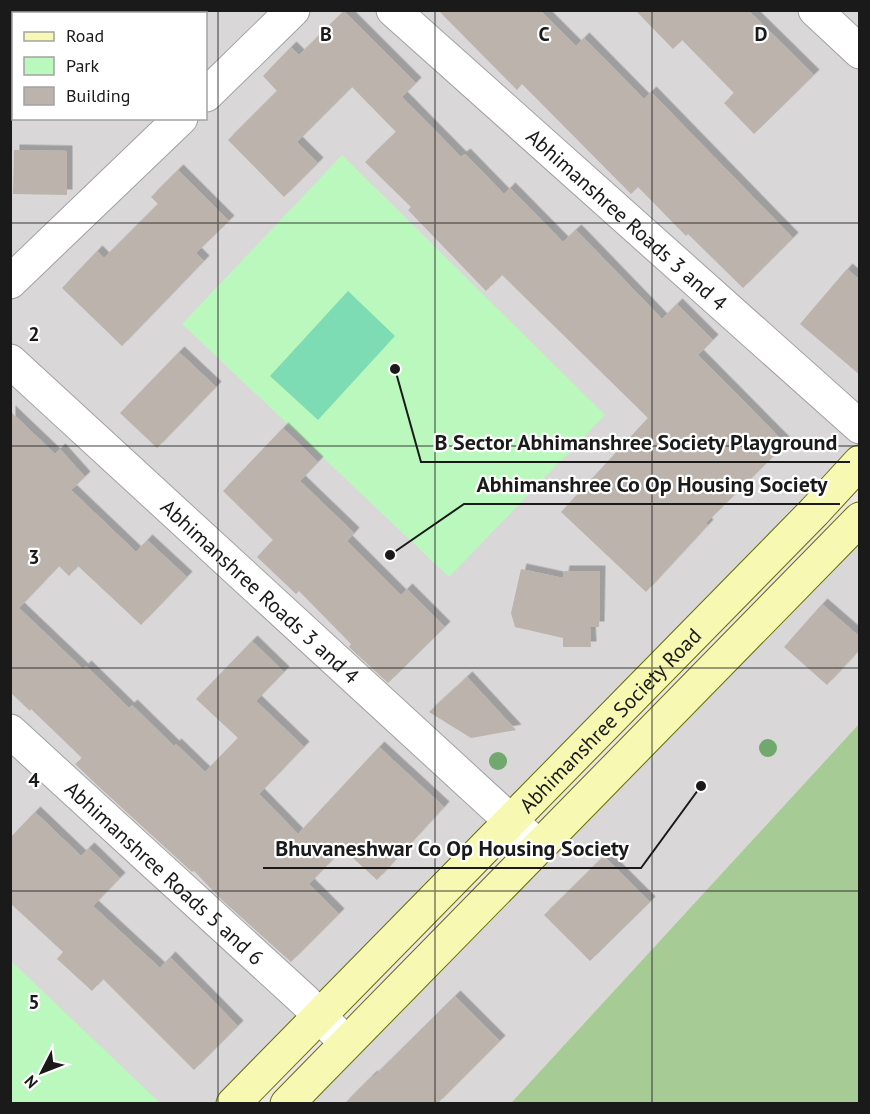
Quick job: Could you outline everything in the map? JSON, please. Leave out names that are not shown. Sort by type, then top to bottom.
[{"type":"street","points":[[207,94],[294,10]]},
{"type":"street","name":"Abhimanshree Roads 3 and 4","points":[[393,10],[860,427]]},
{"type":"street","points":[[815,10],[860,52]]},
{"type":"street","points":[[10,282],[179,120]]},
{"type":"street","name":"Abhimanshree Roads 3 and 4","points":[[10,361],[539,847]]},
{"type":"street","name":"Abhimanshree Society Road","points":[[233,1104],[814,512],[860,462]]},
{"type":"street","name":"Abhimanshree Society Road","points":[[287,1104],[860,519]]},
{"type":"street","name":"Abhimanshree Roads 5 and 6","points":[[10,731],[346,1043]]},
{"type":"shaded area","points":[[859,11],[859,462],[233,1103],[11,1104],[11,85],[12,84],[12,120],[207,120],[207,12],[88,12]]},
{"type":"shaded area","points":[[859,516],[859,724],[511,1103],[287,1104]]},
{"type":"green space","points":[[342,155],[605,415],[449,577],[182,324]]},
{"type":"green space","points":[[348,291],[395,336],[318,420],[270,376]]},
{"type":"green space","points":[[859,724],[859,1103],[511,1103]]},
{"type":"green space","points":[[10,960],[158,1101],[156,1103],[11,1103]]},
{"type":"building","points":[[438,10],[540,10],[576,46],[584,38],[644,99],[651,92],[793,238],[743,288],[688,234],[686,236],[638,187],[631,194],[522,84],[517,90]]},
{"type":"building","points":[[635,10],[748,10],[814,75],[754,134],[724,103],[734,93],[682,40],[673,49]]},
{"type":"building","points":[[344,11],[416,83],[402,97],[461,157],[465,154],[504,194],[510,188],[563,242],[576,230],[662,319],[677,304],[713,340],[698,355],[786,444],[706,523],[708,525],[646,592],[561,512],[648,418],[502,275],[486,291],[408,210],[411,207],[365,162],[396,132],[352,87],[297,142],[318,163],[284,197],[228,140],[277,91],[263,76],[291,47],[299,55]]},
{"type":"building","points":[[14,150],[67,151],[67,195],[13,194]]},
{"type":"building","points":[[178,170],[229,221],[196,253],[204,261],[122,346],[62,288],[97,251],[104,258],[158,204],[151,197]]},
{"type":"building","points":[[847,269],[860,280],[860,375],[800,324]]},
{"type":"building","points":[[179,352],[216,387],[157,448],[120,413]]},
{"type":"building","points":[[10,411],[55,454],[60,449],[85,477],[71,490],[136,552],[147,540],[187,577],[141,625],[78,566],[69,576],[59,566],[19,608],[83,669],[86,666],[129,708],[132,705],[174,746],[176,744],[205,772],[238,738],[196,699],[252,641],[284,672],[256,701],[304,747],[259,794],[298,834],[379,747],[444,807],[377,880],[343,849],[309,884],[339,914],[291,962],[75,764],[82,758],[10,692]]},
{"type":"building","points":[[283,428],[318,462],[300,481],[354,533],[347,541],[401,595],[407,589],[445,627],[388,683],[349,647],[351,644],[299,591],[296,594],[257,557],[273,540],[223,491]]},
{"type":"building","points":[[521,569],[563,578],[564,571],[600,571],[599,627],[590,627],[591,647],[563,647],[563,638],[515,627],[511,613]]},
{"type":"building","points":[[822,604],[860,637],[860,649],[827,685],[784,647]]},
{"type":"building","points":[[467,677],[516,730],[471,738],[429,712]]},
{"type":"building","points":[[35,812],[81,856],[89,848],[120,878],[93,906],[160,968],[170,957],[238,1026],[194,1070],[103,979],[92,991],[57,959],[63,952],[10,903],[10,838]]},
{"type":"building","points":[[604,856],[650,902],[590,961],[544,915]]},
{"type":"building","points":[[455,996],[500,1041],[437,1104],[344,1104],[373,1077]]},
{"type":"place","name":"B Sector Abhimanshree Society Playground","points":[[395,369]]},
{"type":"place","name":"Abhimanshree Co Op Housing Society","points":[[390,555]]},
{"type":"place","name":"Bhuvaneshwar Co Op Housing Society","points":[[701,786]]}]
